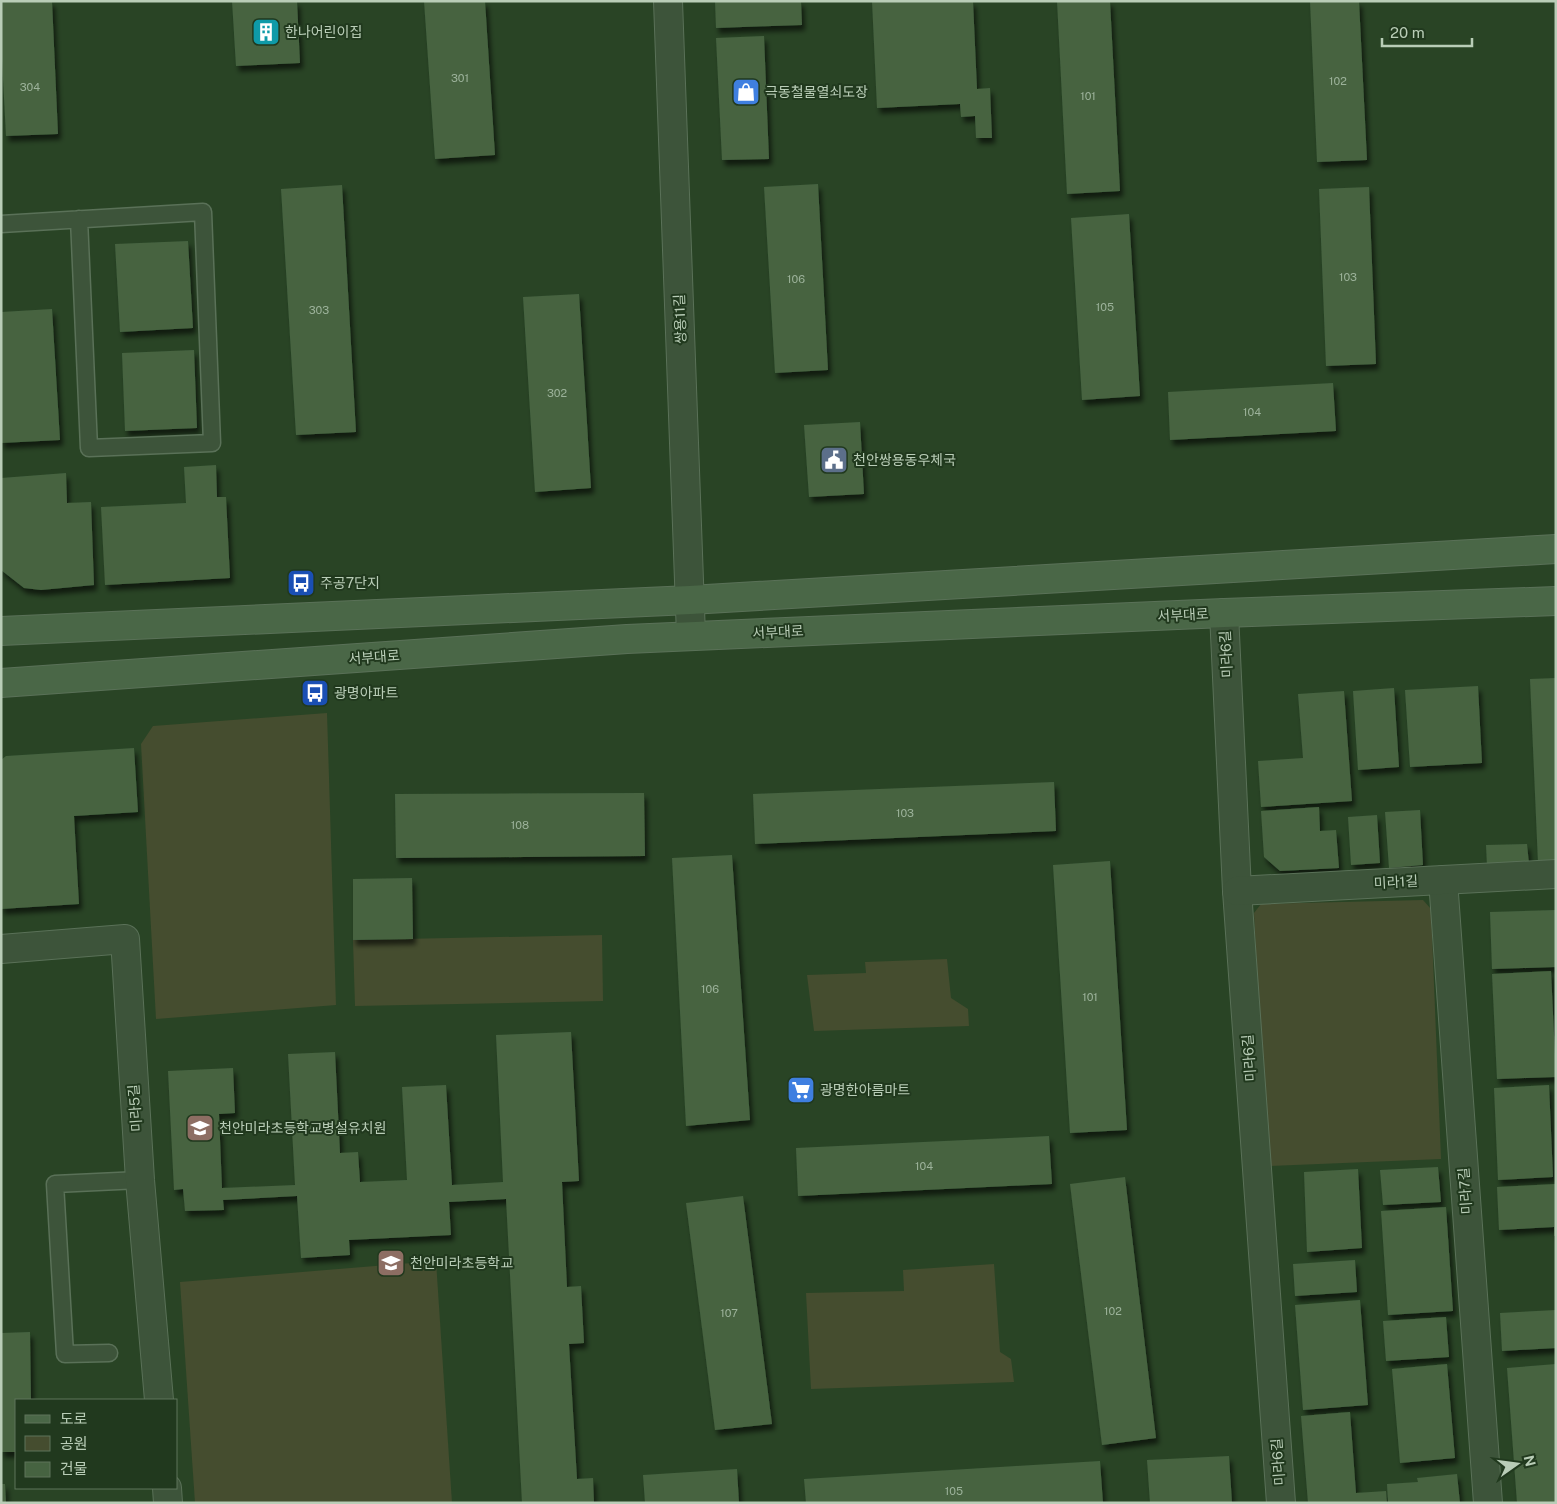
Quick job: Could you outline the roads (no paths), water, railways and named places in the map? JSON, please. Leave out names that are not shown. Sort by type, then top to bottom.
[{"type":"main road","points":[[2,631],[690,600],[1556,549]]},
{"type":"main road","name":"서부대로","points":[[9,686],[627,639],[1224,613],[1556,601]]},
{"type":"street","name":"쌍용11길","points":[[668,1],[691,636]]},
{"type":"street","name":"미라6길","points":[[1224,613],[1237,891],[1281,1503]]},
{"type":"street","name":"미라1길","points":[[1237,891],[1556,874]]},
{"type":"street","name":"미라7길","points":[[1443,880],[1488,1503]]},
{"type":"street","name":"미라5길","points":[[1,950],[125,939],[140,1180],[159,1399]]},
{"type":"street","points":[[166,1489],[168,1503]]},
{"type":"lane","points":[[1,224],[78,219],[203,212],[212,443],[89,448],[78,219]]},
{"type":"lane","points":[[109,1353],[65,1354],[56,1184],[140,1180]]},
{"type":"place","name":"한나어린이집","points":[[266,32]]},
{"type":"place","name":"극동철물열쇠도장","points":[[746,92]]},
{"type":"place","name":"천안쌍용동우체국","points":[[834,460]]},
{"type":"place","name":"주공7단지","points":[[301,583]]},
{"type":"place","name":"광명아파트","points":[[315,693]]},
{"type":"place","name":"광명한아름마트","points":[[801,1090]]},
{"type":"place","name":"천안미라초등학교병설유치원","points":[[200,1128]]},
{"type":"place","name":"천안미라초등학교","points":[[391,1263]]}]
